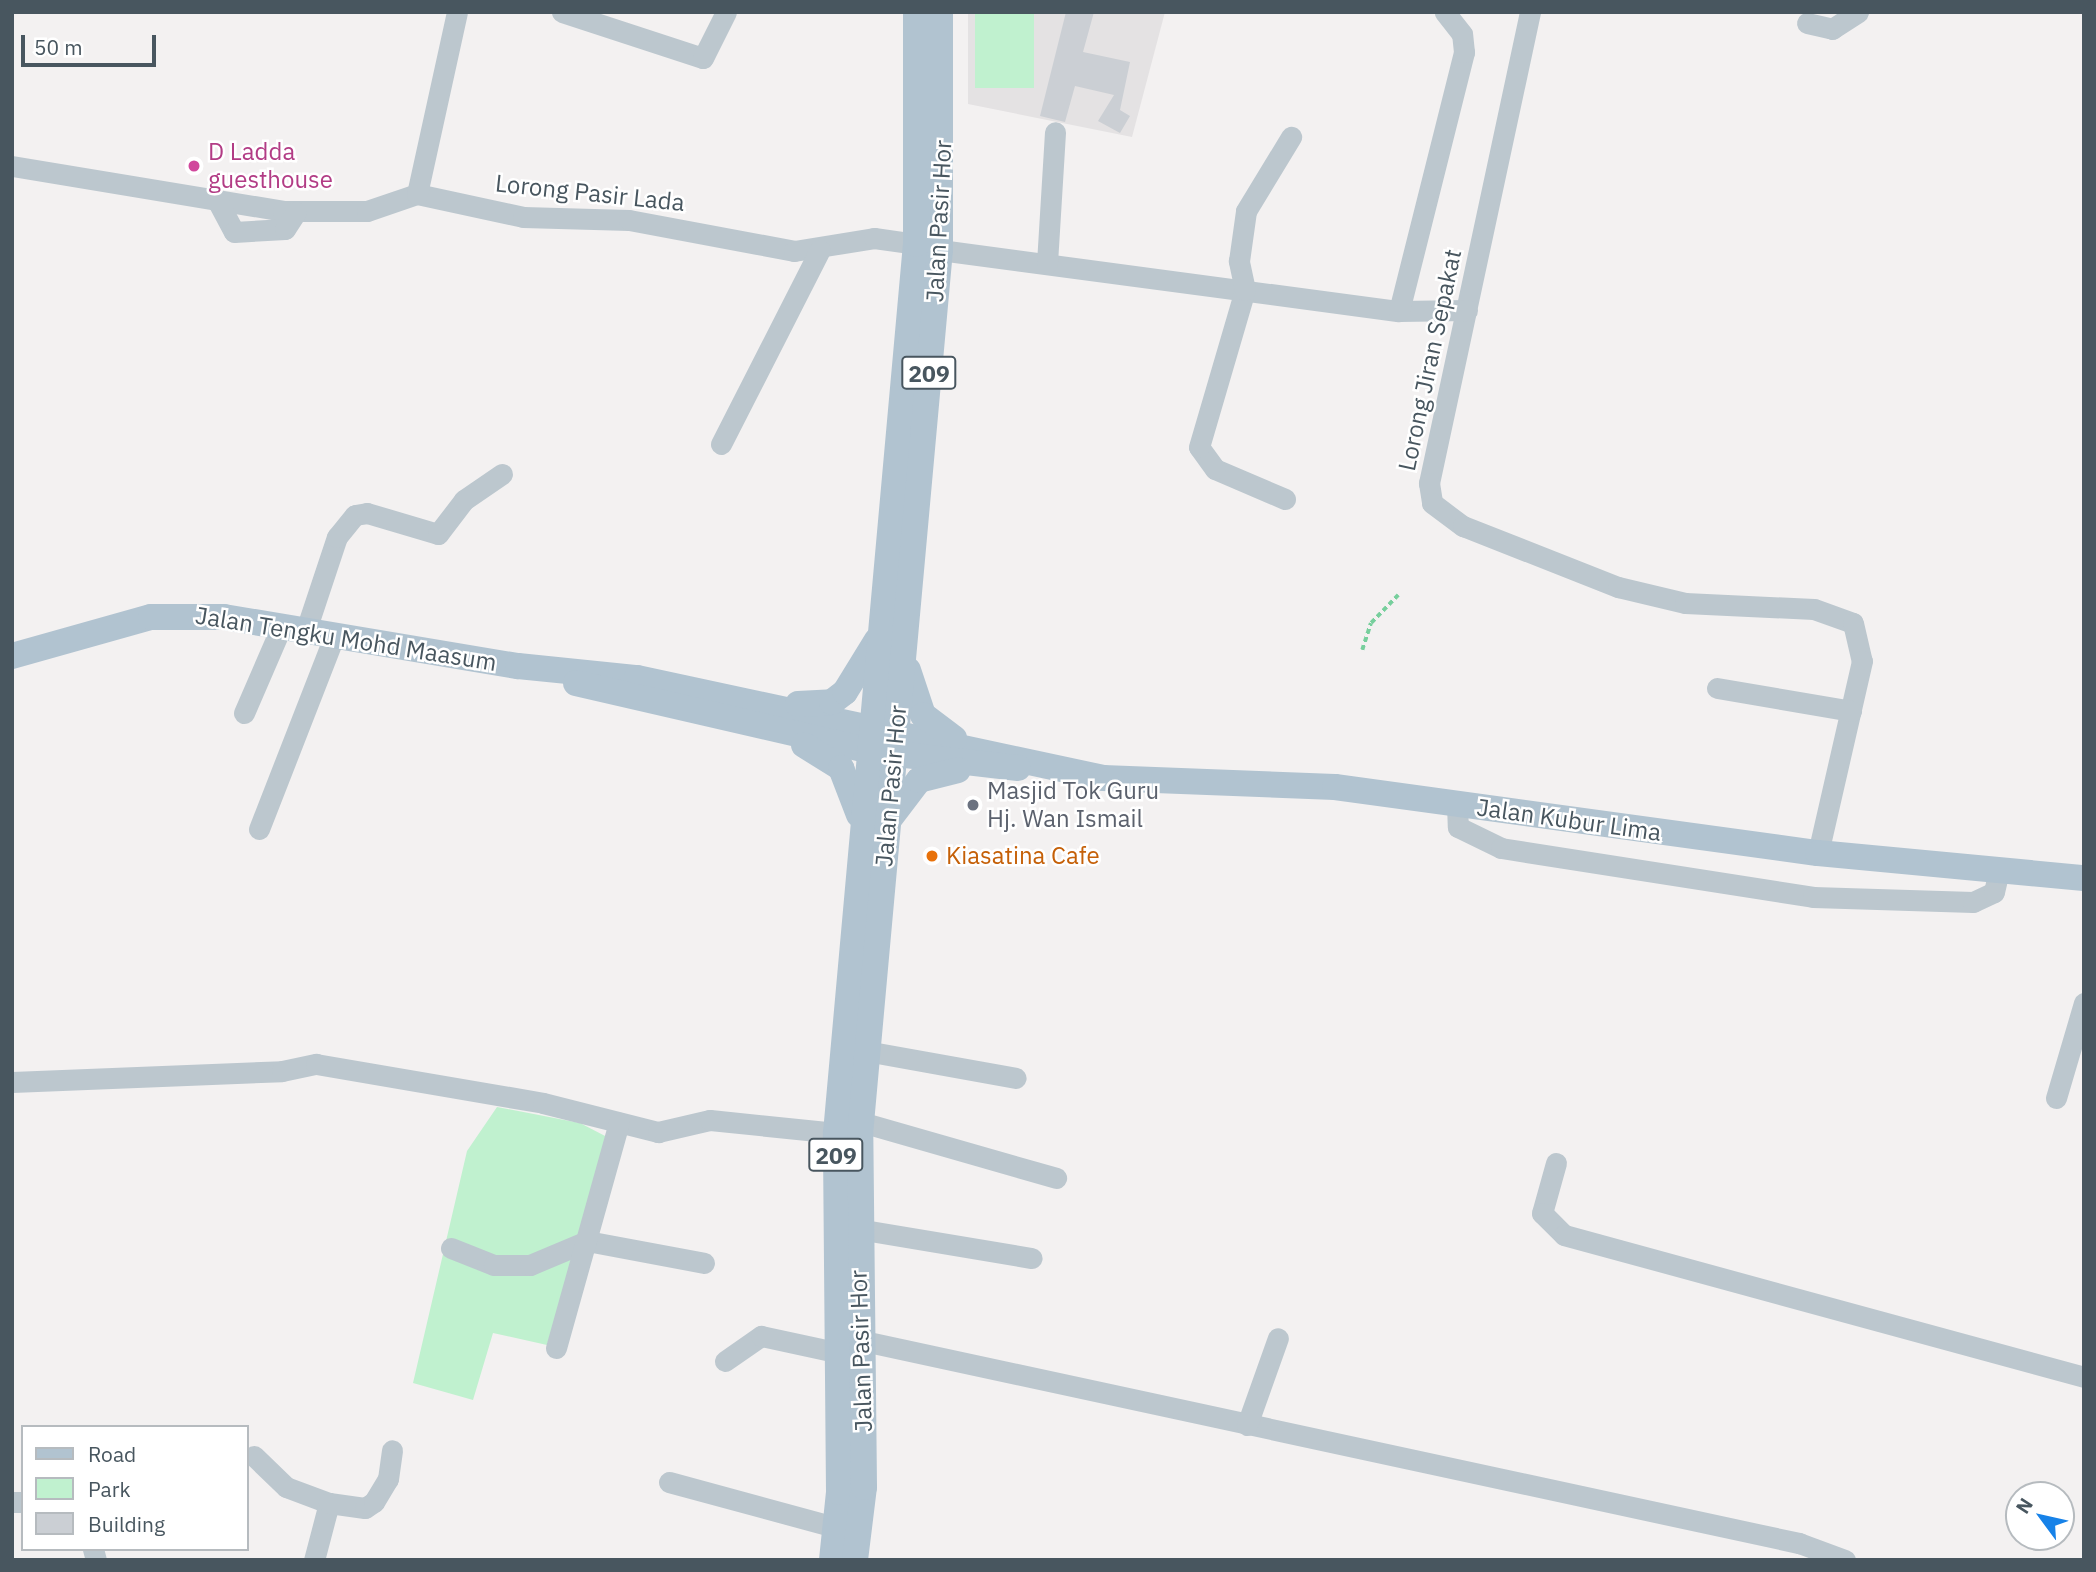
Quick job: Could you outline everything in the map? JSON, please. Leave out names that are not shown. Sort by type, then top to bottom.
[{"type":"main road","name":"Jalan Pasir Hor","points":[[884,742],[883,629],[928,247],[916,12]]},
{"type":"main road","name":"Jalan Pasir Hor","points":[[832,1560],[838,1528],[835,1352],[836,1133],[884,742],[904,651],[940,12]]},
{"type":"main road","name":"Jalan Tengku Mohd Maasum","points":[[12,656],[151,617],[190,614],[335,634],[518,666],[637,678],[770,718],[884,742]]},
{"type":"main road","points":[[770,718],[832,702],[856,680],[883,629]]},
{"type":"main road","points":[[904,651],[923,715],[934,728],[975,757]]},
{"type":"main road","points":[[770,718],[841,768],[875,825],[919,780],[975,757]]},
{"type":"main road","name":"Jalan Kubur Lima","points":[[884,742],[1055,769],[1186,785],[1335,787],[1818,853],[2084,878]]},
{"type":"main road","name":"Jalan Pasir Hor","points":[[855,1560],[864,1487],[858,1229],[875,825]]},
{"type":"street","points":[[12,166],[296,212],[367,211],[416,194],[457,12]]},
{"type":"street","points":[[562,12],[703,58],[726,12]]},
{"type":"street","points":[[1399,311],[1464,52],[1462,34],[1445,12]]},
{"type":"street","name":"Lorong Jiran Sepakat","points":[[1530,12],[1429,483],[1438,510],[1463,526],[1618,587],[1685,603],[1842,615],[1861,639],[1851,711],[1818,853]]},
{"type":"street","points":[[1807,23],[1832,29],[1858,12]]},
{"type":"street","points":[[1047,263],[1055,132]]},
{"type":"street","points":[[1285,499],[1215,469],[1199,447],[1245,290],[1239,261],[1246,211],[1291,137]]},
{"type":"street","name":"Lorong Pasir Lada","points":[[416,194],[523,217],[629,220],[820,250],[874,238],[1399,311],[1467,310]]},
{"type":"street","points":[[217,200],[234,232],[285,229],[296,212]]},
{"type":"street","points":[[721,444],[820,250]]},
{"type":"street","points":[[244,713],[294,628],[337,537],[355,515],[367,513],[438,534],[464,500],[502,474]]},
{"type":"street","points":[[259,829],[335,634]]},
{"type":"street","points":[[1717,688],[1851,711]]},
{"type":"street","points":[[1457,804],[1458,827],[1502,848],[1813,897],[1973,902],[1994,892],[1998,870]]},
{"type":"street","points":[[2056,1098],[2084,1003]]},
{"type":"street","points":[[866,1051],[1016,1078]]},
{"type":"street","points":[[12,1082],[282,1071],[316,1064],[544,1103],[658,1132],[710,1119],[836,1133]]},
{"type":"street","points":[[861,1122],[1056,1178]]},
{"type":"street","points":[[556,1348],[619,1123]]},
{"type":"street","points":[[1556,1163],[1542,1213],[1564,1235],[2084,1377]]},
{"type":"street","points":[[858,1229],[1032,1258]]},
{"type":"street","points":[[451,1248],[495,1265],[530,1265],[587,1241],[704,1263]]},
{"type":"street","points":[[725,1361],[761,1336],[835,1352]]},
{"type":"street","points":[[1247,1425],[1278,1338]]},
{"type":"street","points":[[859,1340],[1799,1543],[1845,1560]]},
{"type":"street","points":[[254,1456],[286,1487],[329,1503],[365,1508],[374,1502],[388,1479],[392,1450]]},
{"type":"street","points":[[669,1482],[838,1528]]},
{"type":"street","points":[[314,1560],[329,1503]]},
{"type":"path","points":[[1362,650],[1371,623],[1398,595]]},
{"type":"shaded area","points":[[968,12],[1165,12],[1132,137],[968,104]]},
{"type":"green space","points":[[975,12],[1034,12],[1034,88],[975,88]]},
{"type":"green space","points":[[497,1107],[580,1123],[609,1138],[547,1345],[493,1333],[473,1400],[413,1383],[467,1151]]},
{"type":"building","points":[[1066,12],[1094,12],[1083,52],[1130,62],[1120,110],[1130,116],[1120,133],[1098,121],[1114,95],[1075,86],[1065,122],[1040,116]]},
{"type":"place","name":"D Ladda guesthouse","points":[[194,166]]},
{"type":"place","name":"Masjid Tok Guru Hj. Wan Ismail","points":[[973,805]]},
{"type":"place","name":"Kiasatina Cafe","points":[[932,856]]}]
